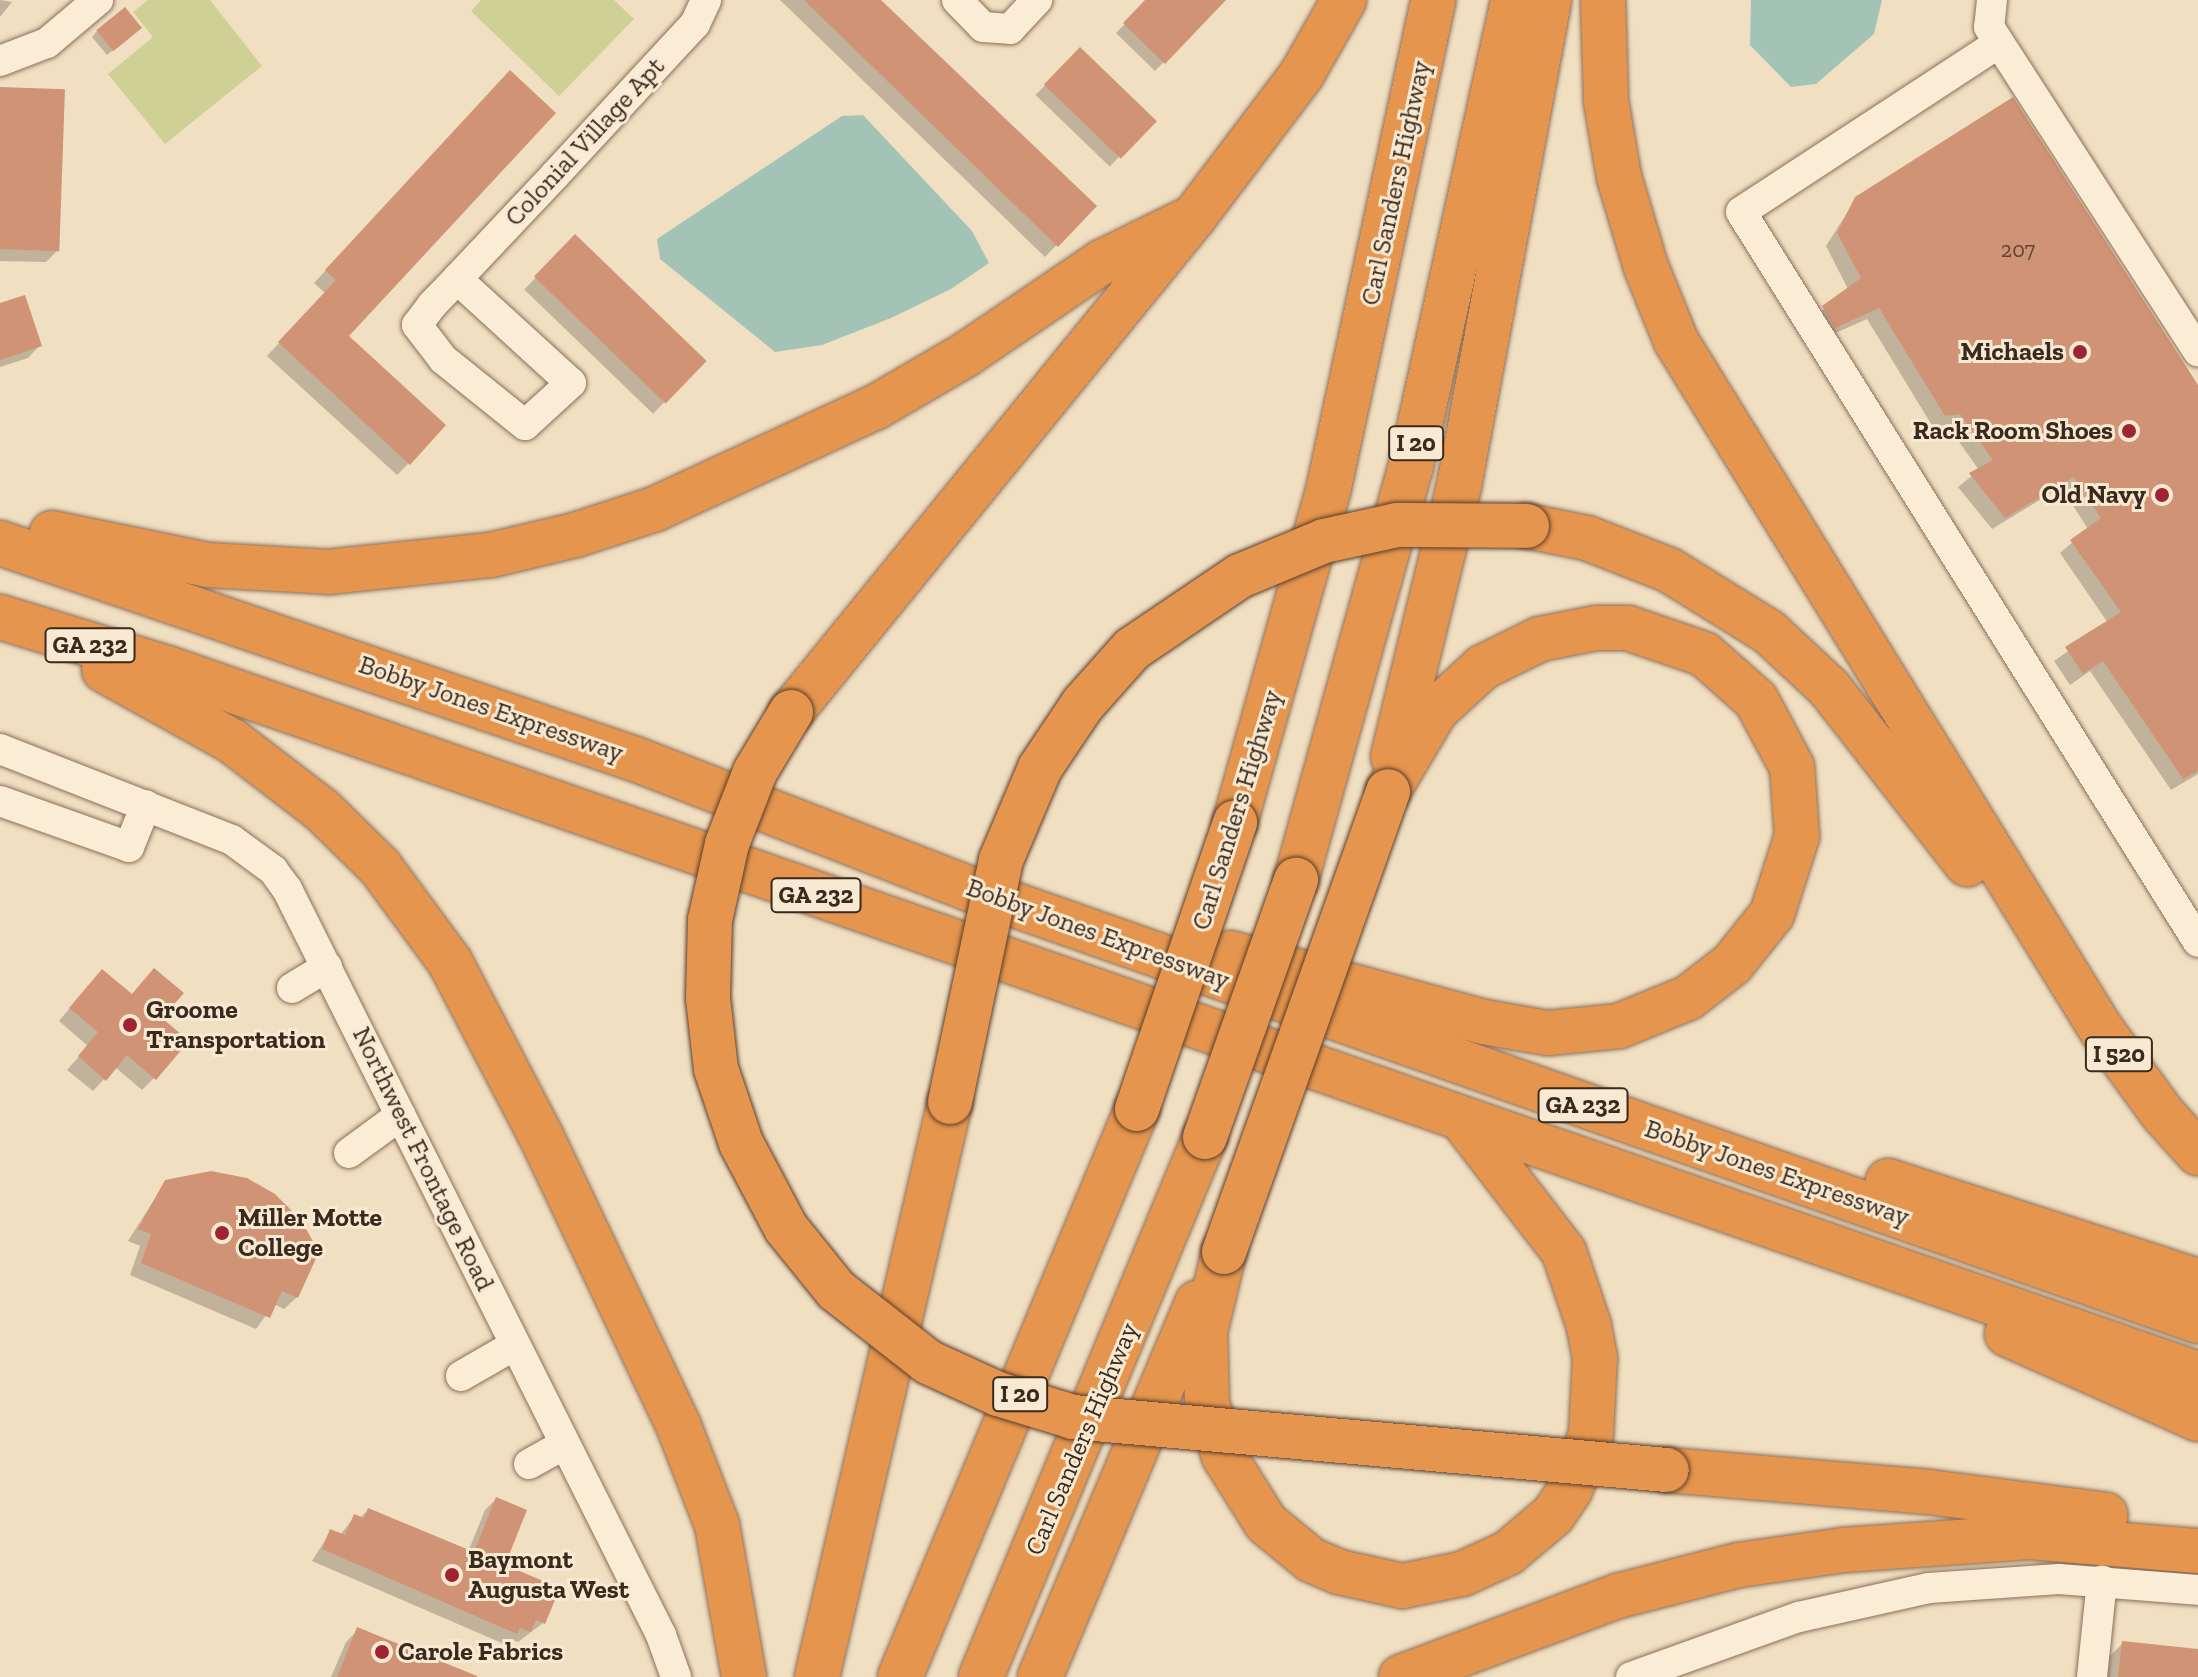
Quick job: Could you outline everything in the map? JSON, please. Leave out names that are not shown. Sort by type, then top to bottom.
[{"type":"highway","points":[[1344,0],[1302,74],[1194,217],[791,712],[755,772],[727,844],[710,920],[708,998],[716,1069],[741,1143],[786,1228],[836,1290],[928,1362],[998,1394],[1073,1417],[1929,1492],[2198,1530]]},
{"type":"highway","name":"Carl Sanders Highway","points":[[900,1677],[1137,1109],[1235,822],[1329,487],[1433,0]]},
{"type":"highway","name":"Carl Sanders Highway","points":[[981,1677],[1205,1137],[1296,880],[1407,484],[1513,0]]},
{"type":"highway","points":[[1463,1121],[1564,1252],[1595,1358],[1591,1434],[1570,1490],[1553,1515],[1508,1553],[1462,1574],[1402,1586],[1339,1572],[1311,1560],[1266,1523],[1224,1456],[1207,1404],[1205,1332],[1224,1252],[1388,791],[1459,486],[1549,0]]},
{"type":"highway","points":[[1603,0],[1606,101],[1619,177],[1646,267],[1676,341],[1985,846],[2052,946]]},
{"type":"highway","points":[[0,522],[208,565],[328,572],[476,557],[575,535],[655,509],[876,407],[965,355],[1102,262],[1194,217]]},
{"type":"highway","points":[[817,1677],[950,1102],[1001,860],[1040,768],[1083,704],[1132,649],[1240,576],[1324,541],[1397,525],[1527,526],[1587,538],[1643,558],[1705,588],[1769,632],[1829,688],[1974,873],[2052,946]]},
{"type":"highway","name":"Bobby Jones Expressway","points":[[0,543],[635,759],[909,861],[967,888],[2198,1321]]},
{"type":"highway","points":[[5,619],[199,720],[264,763],[352,837],[430,930],[470,996],[541,1136],[679,1427],[717,1525],[744,1677]]},
{"type":"highway","name":"Bobby Jones Expressway","points":[[5,619],[170,669],[2198,1374]]},
{"type":"highway","points":[[909,861],[971,873],[1168,936],[1484,1022],[1571,1033],[1619,1026],[1688,998],[1712,982],[1772,914],[1797,836],[1792,767],[1756,700],[1704,654],[1628,628],[1596,628],[1540,639],[1483,667],[1436,710],[1388,791]]},
{"type":"highway","name":"I 520","points":[[2052,946],[2101,1029],[2162,1113],[2198,1153]]},
{"type":"highway","points":[[1574,1102],[1762,1142],[2198,1281]]},
{"type":"highway","points":[[1742,1214],[2198,1419]]},
{"type":"highway","points":[[1040,1677],[1211,1271],[1224,1252]]},
{"type":"highway","points":[[1401,1677],[1618,1596],[1739,1565],[1844,1550],[2030,1537],[2198,1551]]},
{"type":"street","points":[[0,61],[47,43],[98,0]]},
{"type":"street","name":"Colonial Village Apt","points":[[457,279],[571,383],[525,425],[443,359],[417,325],[457,279],[695,24],[706,0]]},
{"type":"street","points":[[957,0],[983,27],[1010,29],[1037,0]]},
{"type":"street","points":[[1992,0],[1989,27],[2198,351]]},
{"type":"street","points":[[1999,43],[1741,212],[2198,942]]},
{"type":"street","name":"Northwest Frontage Road","points":[[0,749],[232,840],[273,870],[327,967],[661,1635],[676,1677]]},
{"type":"street","points":[[46,767],[13,805],[129,847],[146,805]]},
{"type":"street","points":[[292,988],[327,967]]},
{"type":"street","points":[[349,1153],[401,1115]]},
{"type":"street","points":[[461,1376],[515,1345]]},
{"type":"street","points":[[529,1464],[565,1444]]},
{"type":"street","points":[[2092,1677],[2102,1581]]},
{"type":"street","points":[[1631,1677],[1799,1617],[1882,1596],[1986,1582],[2102,1581],[2198,1590]]},
{"type":"green space","points":[[148,0],[210,0],[262,66],[165,144],[108,74],[153,37],[133,12]]},
{"type":"green space","points":[[481,0],[614,0],[634,19],[559,96],[471,11]]},
{"type":"shaded area","points":[[1751,0],[1882,0],[1874,34],[1816,84],[1791,87],[1750,45]]},
{"type":"shaded area","points":[[863,115],[972,231],[989,263],[951,289],[891,318],[822,345],[775,352],[660,259],[657,239],[842,116]]},
{"type":"building","points":[[804,0],[881,0],[1097,206],[1058,247]]},
{"type":"building","points":[[1145,0],[1226,0],[1165,64],[1123,23]]},
{"type":"building","points":[[125,7],[142,28],[113,51],[96,30]]},
{"type":"building","points":[[1080,47],[1157,121],[1121,159],[1044,84]]},
{"type":"building","points":[[510,70],[556,113],[349,336],[446,425],[410,465],[278,342],[336,280],[325,270]]},
{"type":"building","points":[[0,87],[65,89],[59,251],[0,249]]},
{"type":"building","points":[[2013,97],[2198,385],[2198,771],[2183,779],[2103,661],[2083,674],[2065,647],[2121,612],[2070,540],[2101,518],[2074,477],[2005,518],[1969,473],[1993,460],[1960,414],[1945,416],[1879,308],[1835,328],[1822,306],[1861,278],[1837,233],[1855,197]]},
{"type":"building","points":[[575,234],[707,361],[666,404],[534,276]]},
{"type":"building","points":[[25,295],[42,346],[0,360],[0,303]]},
{"type":"building","name":"Groome Transportation","points":[[154,968],[184,993],[162,1018],[189,1041],[156,1080],[127,1055],[106,1081],[78,1056],[98,1032],[69,1008],[102,969],[132,994]]},
{"type":"building","points":[[211,1171],[247,1178],[275,1194],[301,1220],[319,1252],[298,1298],[282,1291],[270,1318],[141,1263],[151,1234],[138,1229],[165,1180]]},
{"type":"building","name":"Baymont Augusta West","points":[[496,1497],[527,1510],[505,1565],[560,1588],[545,1624],[536,1620],[531,1632],[520,1628],[517,1634],[322,1549],[330,1529],[345,1535],[354,1514],[364,1518],[368,1508],[474,1552]]},
{"type":"building","name":"Carole Fabrics","points":[[357,1627],[477,1676],[477,1677],[337,1677]]},
{"type":"building","points":[[2122,1641],[2198,1649],[2198,1677],[2118,1677]]},
{"type":"place","name":"Michaels","points":[[2080,352]]},
{"type":"place","name":"Rack Room Shoes","points":[[2129,431]]},
{"type":"place","name":"Old Navy","points":[[2162,495]]},
{"type":"place","name":"Groome Transportation","points":[[130,1025]]},
{"type":"place","name":"Miller Motte College","points":[[222,1233]]},
{"type":"place","name":"Baymont Augusta West","points":[[452,1575]]},
{"type":"place","name":"Carole Fabrics","points":[[382,1652]]}]
